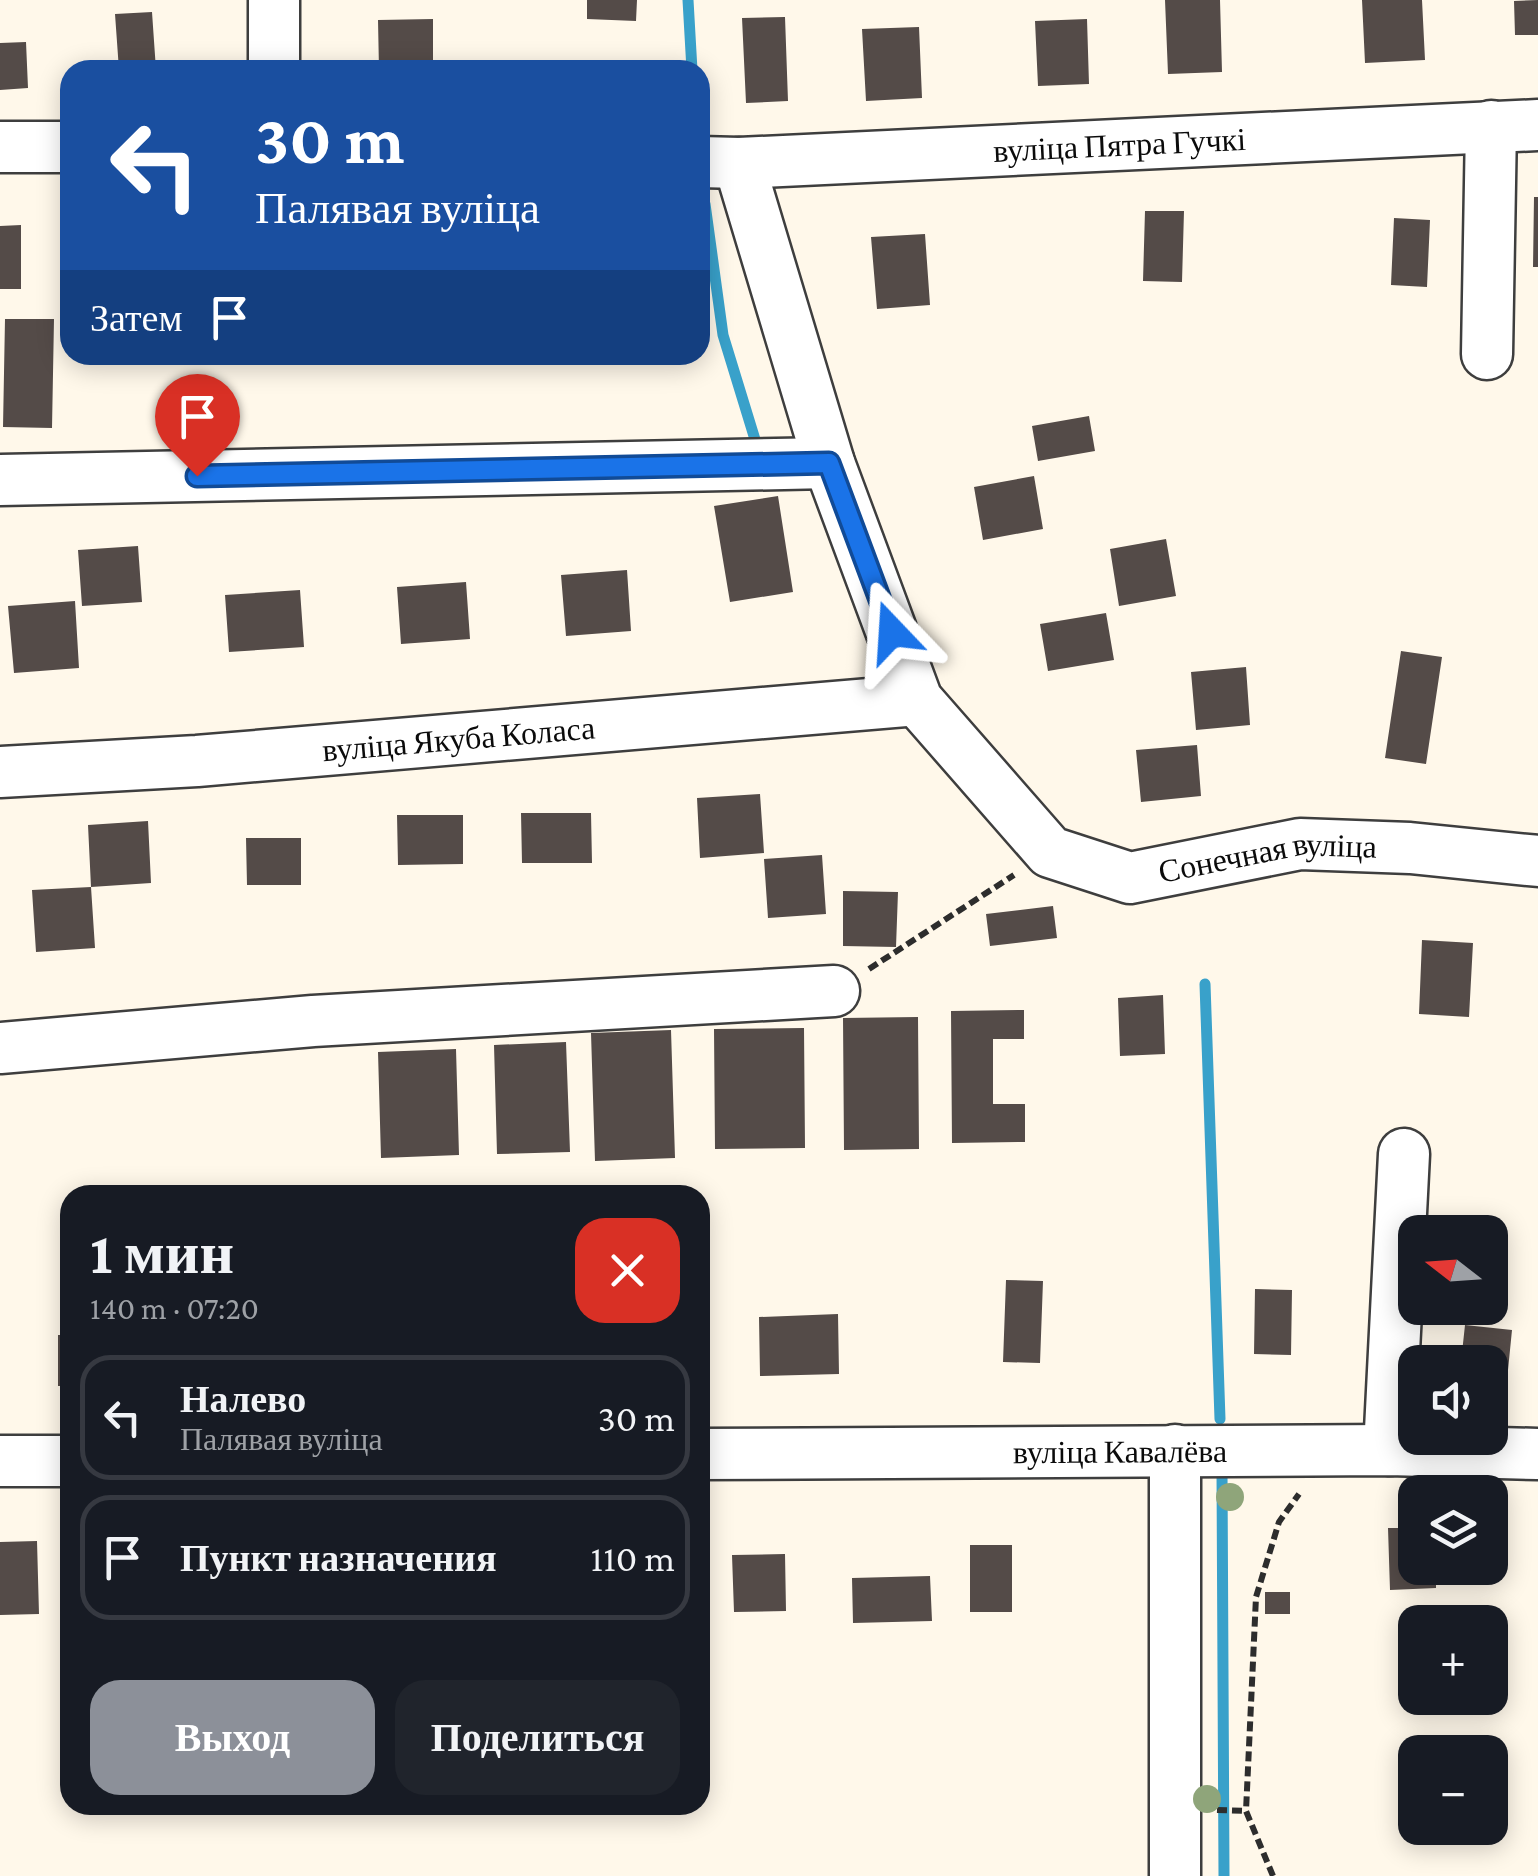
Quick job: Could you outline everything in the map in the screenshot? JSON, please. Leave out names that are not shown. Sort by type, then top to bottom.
[{"type":"street","points":[[274,0],[274,60]]},
{"type":"street","points":[[1487,354],[1514,126]]},
{"type":"street","name":"вуліца Пятра Гучкі","points":[[720,162],[1514,126]]},
{"type":"street","points":[[0,147],[60,147]]},
{"type":"street","points":[[720,162],[917,700],[1050,852]]},
{"type":"street","points":[[0,480],[829,463]]},
{"type":"street","name":"вуліца Якуба Коласа","points":[[0,772],[196,762],[917,700]]},
{"type":"street","name":"Сонечная вуліца","points":[[1050,852],[1130,878],[1300,844],[1410,848],[1538,861]]},
{"type":"street","points":[[0,1048],[313,1021],[834,991]]},
{"type":"street","points":[[1389,1450],[1404,1154]]},
{"type":"street","points":[[1174,1450],[1175,1876]]},
{"type":"street","name":"вуліца Кавалёва","points":[[710,1454],[1389,1450],[1538,1454]]},
{"type":"street","points":[[0,1461],[60,1460]]},
{"type":"path","points":[[834,991],[1050,852]]},
{"type":"path","points":[[1272,1876],[1246,1811],[1256,1597],[1279,1522],[1328,1452]]},
{"type":"path","points":[[1204,1809],[1246,1811]]},
{"type":"building","points":[[587,0],[637,0],[636,21],[587,19]]},
{"type":"building","points":[[1165,0],[1220,0],[1222,72],[1168,74]]},
{"type":"building","points":[[1362,0],[1422,0],[1425,60],[1365,63]]},
{"type":"building","points":[[1538,0],[1538,35],[1515,35],[1514,1]]},
{"type":"building","points":[[152,12],[155,60],[118,60],[115,14]]},
{"type":"building","points":[[785,17],[788,101],[746,103],[742,18]]},
{"type":"building","points":[[433,19],[433,60],[379,60],[378,20]]},
{"type":"building","points":[[1087,19],[1089,84],[1038,86],[1035,21]]},
{"type":"building","points":[[919,27],[922,98],[866,101],[862,29]]},
{"type":"building","points":[[26,42],[28,88],[0,90],[0,43]]},
{"type":"building","points":[[1534,197],[1538,197],[1538,267],[1533,267]]},
{"type":"building","points":[[1145,211],[1184,211],[1182,282],[1143,281]]},
{"type":"building","points":[[1394,218],[1430,220],[1427,287],[1391,285]]},
{"type":"building","points":[[21,225],[21,289],[0,289],[0,226]]},
{"type":"building","points":[[925,234],[930,305],[877,309],[871,237]]},
{"type":"building","points":[[5,319],[54,319],[52,428],[3,427]]},
{"type":"building","points":[[1089,416],[1095,451],[1038,461],[1032,426]]},
{"type":"building","points":[[1034,476],[1043,529],[983,540],[974,487]]},
{"type":"building","points":[[778,496],[793,592],[730,602],[714,506]]},
{"type":"building","points":[[1166,539],[1176,596],[1119,606],[1110,549]]},
{"type":"building","points":[[138,546],[142,602],[82,606],[78,550]]},
{"type":"building","points":[[627,570],[631,631],[566,636],[561,575]]},
{"type":"building","points":[[466,582],[470,639],[401,644],[397,587]]},
{"type":"building","points":[[300,590],[304,647],[229,652],[225,595]]},
{"type":"building","points":[[75,601],[79,668],[14,673],[8,606]]},
{"type":"building","points":[[1106,613],[1114,660],[1048,671],[1040,624]]},
{"type":"building","points":[[1401,651],[1442,657],[1426,764],[1385,758]]},
{"type":"building","points":[[1246,667],[1250,725],[1196,730],[1191,672]]},
{"type":"building","points":[[1197,745],[1201,796],[1141,802],[1136,750]]},
{"type":"building","points":[[760,794],[764,853],[700,858],[697,798]]},
{"type":"building","points":[[521,813],[591,813],[592,863],[522,863]]},
{"type":"building","points":[[397,815],[463,815],[463,864],[398,865]]},
{"type":"building","points":[[148,821],[151,883],[91,887],[88,825]]},
{"type":"building","points":[[246,838],[301,838],[301,885],[247,885]]},
{"type":"building","points":[[822,855],[826,914],[768,918],[764,859]]},
{"type":"building","points":[[91,887],[95,948],[36,952],[32,890]]},
{"type":"building","points":[[843,891],[898,892],[896,947],[843,946]]},
{"type":"building","points":[[1053,906],[1057,938],[990,946],[986,914]]},
{"type":"building","points":[[1422,940],[1473,943],[1469,1017],[1419,1014]]},
{"type":"building","points":[[1163,995],[1165,1054],[1120,1056],[1118,998]]},
{"type":"building","points":[[1024,1010],[1024,1039],[993,1039],[993,1104],[1025,1104],[1025,1142],[952,1143],[951,1011]]},
{"type":"building","points":[[918,1017],[919,1149],[844,1150],[843,1018]]},
{"type":"building","points":[[804,1028],[805,1148],[715,1149],[714,1029]]},
{"type":"building","points":[[671,1030],[675,1158],[595,1161],[591,1033]]},
{"type":"building","points":[[566,1042],[570,1152],[497,1154],[494,1045]]},
{"type":"building","points":[[456,1049],[459,1155],[381,1158],[378,1052]]},
{"type":"building","points":[[1006,1280],[1043,1281],[1040,1363],[1003,1362]]},
{"type":"building","points":[[1255,1289],[1292,1290],[1291,1355],[1254,1354]]},
{"type":"building","points":[[838,1314],[839,1374],[760,1376],[759,1317]]},
{"type":"building","points":[[1465,1325],[1512,1330],[1508,1370],[1508,1345],[1463,1345]]},
{"type":"building","points":[[58,1335],[60,1335],[60,1386]]},
{"type":"building","points":[[1388,1528],[1398,1528],[1398,1585],[1436,1588],[1390,1590]]},
{"type":"building","points":[[37,1541],[39,1614],[0,1615],[0,1542]]},
{"type":"building","points":[[970,1545],[1012,1545],[1012,1612],[970,1612]]},
{"type":"building","points":[[785,1554],[786,1611],[734,1612],[732,1555]]},
{"type":"building","points":[[930,1576],[932,1621],[853,1623],[852,1578]]},
{"type":"building","points":[[1265,1592],[1290,1592],[1290,1614],[1265,1614]]},
{"type":"waterway","points":[[688,0],[691,60]]},
{"type":"waterway","points":[[710,240],[723,335],[757,446]]},
{"type":"waterway","points":[[1205,984],[1220,1419]]},
{"type":"waterway","points":[[1222,1472],[1224,1876]]},
{"type":"route","points":[[197,476],[829,463],[892,632]]}]
